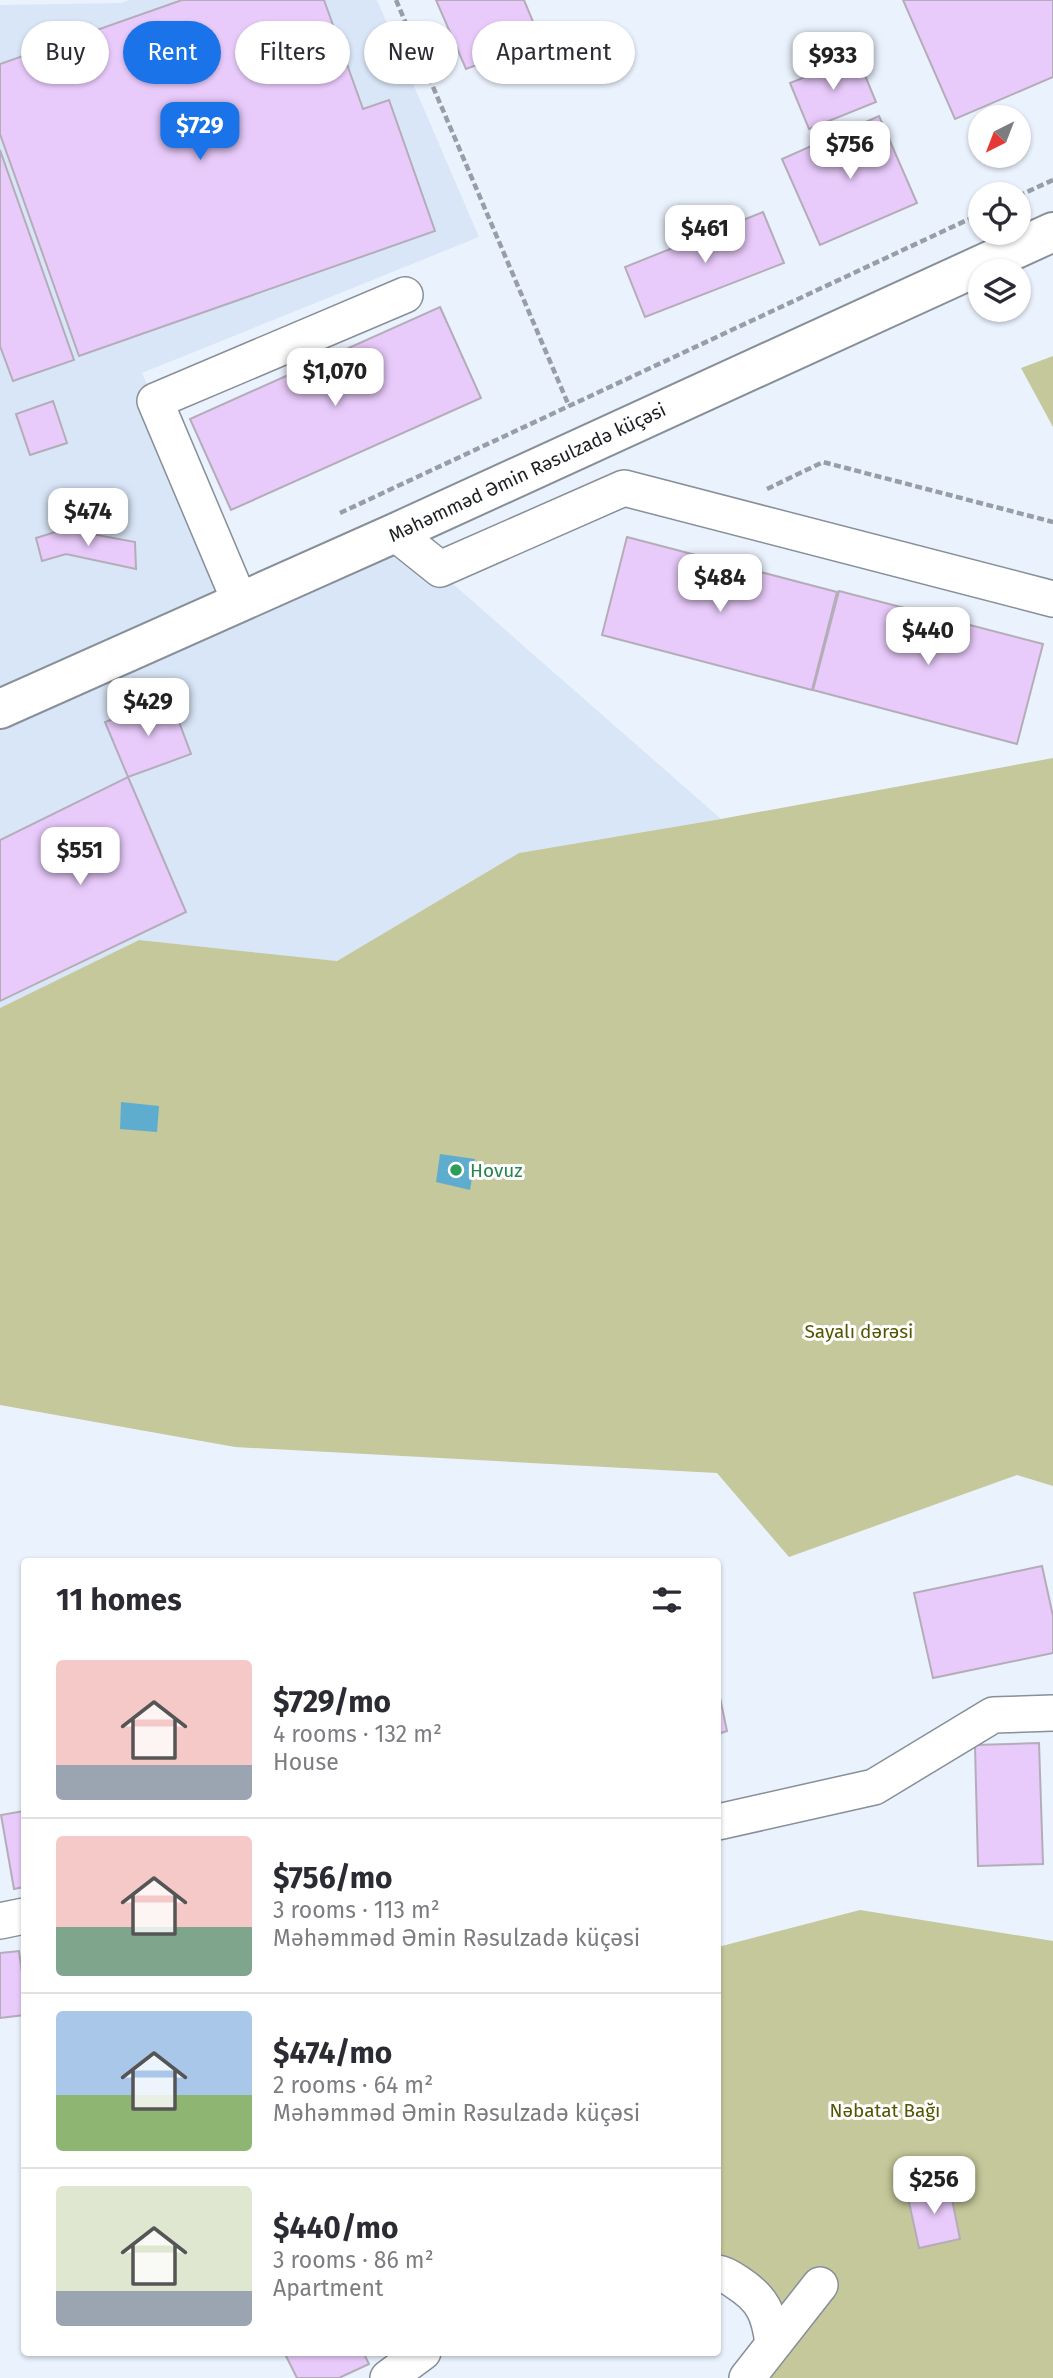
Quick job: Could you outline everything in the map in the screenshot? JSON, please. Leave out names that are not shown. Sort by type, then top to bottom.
[{"type":"main road","name":"Məhəmməd Əmin Rəsulzadə küçəsi","points":[[0,709],[395,533],[1053,232]]},
{"type":"street","points":[[240,602],[155,401],[405,295]]},
{"type":"street","points":[[395,533],[440,569],[624,488],[1053,599]]},
{"type":"street","points":[[721,1821],[874,1787],[993,1715],[1053,1713]]},
{"type":"street","points":[[0,1921],[21,1917]]},
{"type":"street","points":[[721,2274],[754,2293],[769,2317],[773,2343]]},
{"type":"street","points":[[747,2378],[820,2285]]},
{"type":"street","points":[[388,2378],[418,2356]]},
{"type":"path","points":[[396,0],[586,445]]},
{"type":"path","points":[[1031,190],[1053,180]]},
{"type":"path","points":[[336,515],[968,220]]},
{"type":"path","points":[[718,512],[823,462],[1053,522]]},
{"type":"shaded area","points":[[129,0],[377,0],[386,21],[364,21],[364,84],[413,84],[479,237],[142,373],[240,601],[395,533],[721,819],[519,853],[337,961],[139,940],[0,1008],[0,5],[121,3]]},
{"type":"green space","points":[[1053,356],[1053,427],[1021,368]]},
{"type":"green space","name":"Sayalı dərəsi","points":[[1053,758],[1053,1486],[1017,1475],[789,1557],[717,1473],[235,1447],[0,1405],[0,1008],[139,940],[337,961],[519,853]]},
{"type":"green space","name":"Nəbatat Bağı","points":[[860,1910],[1053,1941],[1053,2378],[747,2378],[773,2343],[721,2278],[721,1946]]},
{"type":"water","points":[[121,1102],[159,1106],[157,1132],[120,1129]]},
{"type":"water","name":"Hovuz","points":[[440,1154],[475,1159],[470,1190],[436,1182]]},
{"type":"building","points":[[182,0],[324,0],[332,21],[235,21],[235,84],[350,84],[350,73],[363,109],[389,100],[435,231],[79,356],[0,134],[0,64],[21,57],[21,84],[109,84],[109,26]]},
{"type":"building","points":[[436,0],[524,0],[533,21],[472,21],[472,67],[466,69],[458,51],[458,21],[445,21]]},
{"type":"building","points":[[903,0],[1053,0],[1053,77],[988,105],[968,105],[968,113],[955,119]]},
{"type":"building","points":[[857,56],[876,102],[809,129],[790,83]]},
{"type":"building","points":[[879,116],[917,203],[820,245],[782,159]]},
{"type":"building","points":[[0,150],[74,360],[13,381],[0,346]]},
{"type":"building","points":[[763,212],[784,263],[645,317],[625,267]]},
{"type":"building","points":[[440,307],[481,398],[231,510],[190,419]]},
{"type":"building","points":[[53,401],[67,443],[30,455],[16,414]]},
{"type":"building","points":[[65,529],[135,542],[136,569],[66,554],[42,561],[36,538]]},
{"type":"building","points":[[627,537],[837,592],[812,690],[602,635]]},
{"type":"building","points":[[839,591],[1043,644],[1017,744],[813,690]]},
{"type":"building","points":[[170,698],[191,754],[128,777],[105,722]]},
{"type":"building","points":[[128,777],[186,912],[0,1001],[0,840]]},
{"type":"building","points":[[1042,1566],[1053,1616],[1053,1653],[933,1678],[914,1593]]},
{"type":"building","points":[[721,1702],[727,1731],[721,1733]]},
{"type":"building","points":[[1039,1743],[1043,1864],[978,1866],[975,1745]]},
{"type":"building","points":[[21,1812],[21,1888],[14,1889],[1,1815]]},
{"type":"building","points":[[19,1951],[21,2015],[0,2018],[0,1953]]},
{"type":"building","points":[[949,2184],[960,2239],[919,2248],[907,2193]]},
{"type":"building","points":[[286,2356],[365,2356],[369,2364],[339,2378],[297,2378]]},
{"type":"place","name":"Hovuz","points":[[456,1170]]}]
